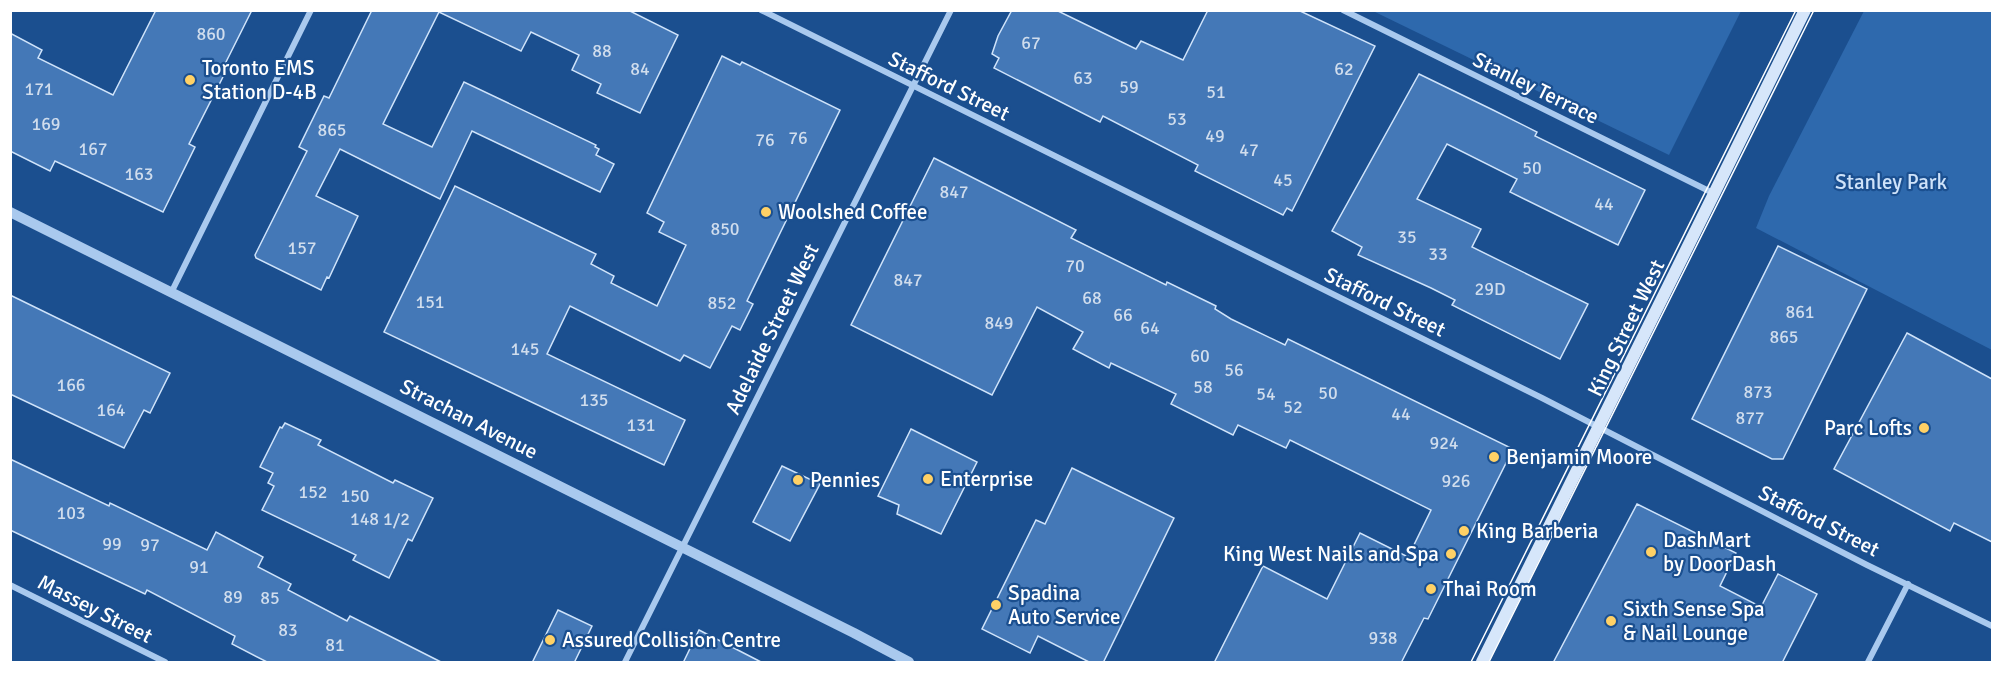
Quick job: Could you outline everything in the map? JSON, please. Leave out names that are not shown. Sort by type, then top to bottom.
[{"type":"main road","name":"King Street West","points":[[1482,663],[1805,10]]},
{"type":"street","points":[[172,291],[311,10]]},
{"type":"street","name":"Stafford Street","points":[[761,10],[1599,427],[1867,566],[1992,626]]},
{"type":"street","name":"Adelaide Street West","points":[[625,663],[951,10]]},
{"type":"street","name":"Stanley Terrace","points":[[1343,10],[1714,194]]},
{"type":"street","name":"Strachan Avenue","points":[[10,212],[854,633],[909,663]]},
{"type":"street","points":[[1868,663],[1908,584]]},
{"type":"street","name":"Massey Street","points":[[10,585],[165,663]]},
{"type":"green space","points":[[1373,11],[1741,11],[1669,155]]},
{"type":"green space","name":"Stanley Park","points":[[1864,11],[1992,11],[1992,350],[1756,228],[1769,196]]},
{"type":"building","points":[[156,10],[252,10],[225,64],[229,65],[189,144],[195,147],[163,212],[55,161],[50,171],[10,151],[10,33],[42,50],[38,58],[113,95]]},
{"type":"building","points":[[372,10],[628,10],[678,35],[640,113],[597,93],[601,84],[572,70],[579,55],[531,32],[521,51],[439,12],[383,124],[432,147],[464,82],[596,145],[595,147],[599,149],[596,155],[614,164],[600,192],[472,131],[440,199],[340,149],[316,196],[358,216],[321,290],[256,258],[255,255],[307,151],[299,147],[324,96],[329,98]]},
{"type":"building","points":[[1012,10],[1056,10],[1136,49],[1141,41],[1183,60],[1208,10],[1298,10],[1375,46],[1292,211],[1287,208],[1283,215],[1195,171],[1198,165],[1103,116],[1100,122],[994,68],[999,58],[992,54],[998,36]]},
{"type":"building","points":[[722,56],[740,65],[742,62],[840,110],[747,301],[753,304],[740,330],[732,326],[710,368],[684,355],[680,361],[570,306],[547,354],[685,420],[664,465],[384,332],[455,186],[596,254],[591,264],[614,276],[611,283],[657,306],[686,245],[659,232],[664,222],[647,213]]},
{"type":"building","points":[[1419,74],[1537,132],[1535,136],[1645,190],[1618,245],[1510,192],[1517,179],[1447,144],[1417,199],[1481,229],[1472,247],[1588,304],[1560,359],[1452,305],[1455,300],[1358,255],[1362,247],[1332,231]]},
{"type":"building","points":[[934,158],[1076,230],[1071,238],[1166,285],[1167,282],[1216,306],[1215,309],[1231,319],[1285,345],[1288,339],[1513,449],[1428,619],[1424,618],[1401,663],[1214,663],[1263,566],[1327,599],[1360,533],[1408,557],[1431,510],[1290,440],[1286,448],[1238,425],[1233,435],[1171,404],[1176,394],[1111,363],[1109,368],[1073,349],[1083,332],[1037,307],[992,395],[851,325]]},
{"type":"building","points":[[1778,246],[1867,289],[1783,459],[1772,459],[1692,419]]},
{"type":"building","points":[[10,295],[170,373],[150,413],[144,410],[124,448],[10,394]]},
{"type":"building","name":"Parc Lofts","points":[[1907,333],[1992,379],[1992,542],[1954,523],[1950,531],[1834,469]]},
{"type":"building","points":[[285,423],[321,440],[318,445],[393,483],[395,480],[433,498],[412,541],[408,539],[389,578],[353,560],[356,555],[262,510],[274,486],[268,483],[273,473],[260,467],[280,427],[282,428]]},
{"type":"building","name":"Enterprise","points":[[911,429],[977,462],[941,534],[897,514],[899,505],[878,496]]},
{"type":"building","points":[[10,459],[109,506],[110,503],[207,550],[216,532],[263,557],[258,567],[291,584],[288,590],[347,621],[350,616],[443,663],[269,663],[232,644],[235,636],[147,590],[145,594],[10,530]]},
{"type":"building","points":[[782,466],[820,484],[790,541],[753,522]]},
{"type":"building","points":[[1072,468],[1174,518],[1103,663],[1091,663],[1038,636],[1030,653],[982,629],[1036,520],[1045,524]]},
{"type":"building","points":[[1637,504],[1736,553],[1720,586],[1761,607],[1778,574],[1817,594],[1782,663],[1553,663]]},
{"type":"building","points":[[558,610],[592,626],[574,663],[532,663]]},
{"type":"building","points":[[699,630],[763,663],[683,663]]},
{"type":"tram line","points":[[1471,662],[1796,10]]},
{"type":"tram line","points":[[1489,662],[1814,10]]},
{"type":"place","name":"Toronto EMS Station D-4B","points":[[190,80]]},
{"type":"place","name":"Woolshed Coffee","points":[[766,212]]},
{"type":"place","name":"Parc Lofts","points":[[1924,428]]},
{"type":"place","name":"Benjamin Moore","points":[[1494,457]]},
{"type":"place","name":"Enterprise","points":[[928,479]]},
{"type":"place","name":"Pennies","points":[[798,480]]},
{"type":"place","name":"King Barberia","points":[[1464,531]]},
{"type":"place","name":"DashMart by DoorDash","points":[[1651,552]]},
{"type":"place","name":"King West Nails and Spa","points":[[1451,554]]},
{"type":"place","name":"Thai Room","points":[[1431,589]]},
{"type":"place","name":"Spadina Auto Service","points":[[996,605]]},
{"type":"place","name":"Sixth Sense Spa & Nail Lounge","points":[[1611,621]]},
{"type":"place","name":"Assured Collision Centre","points":[[550,640]]}]
